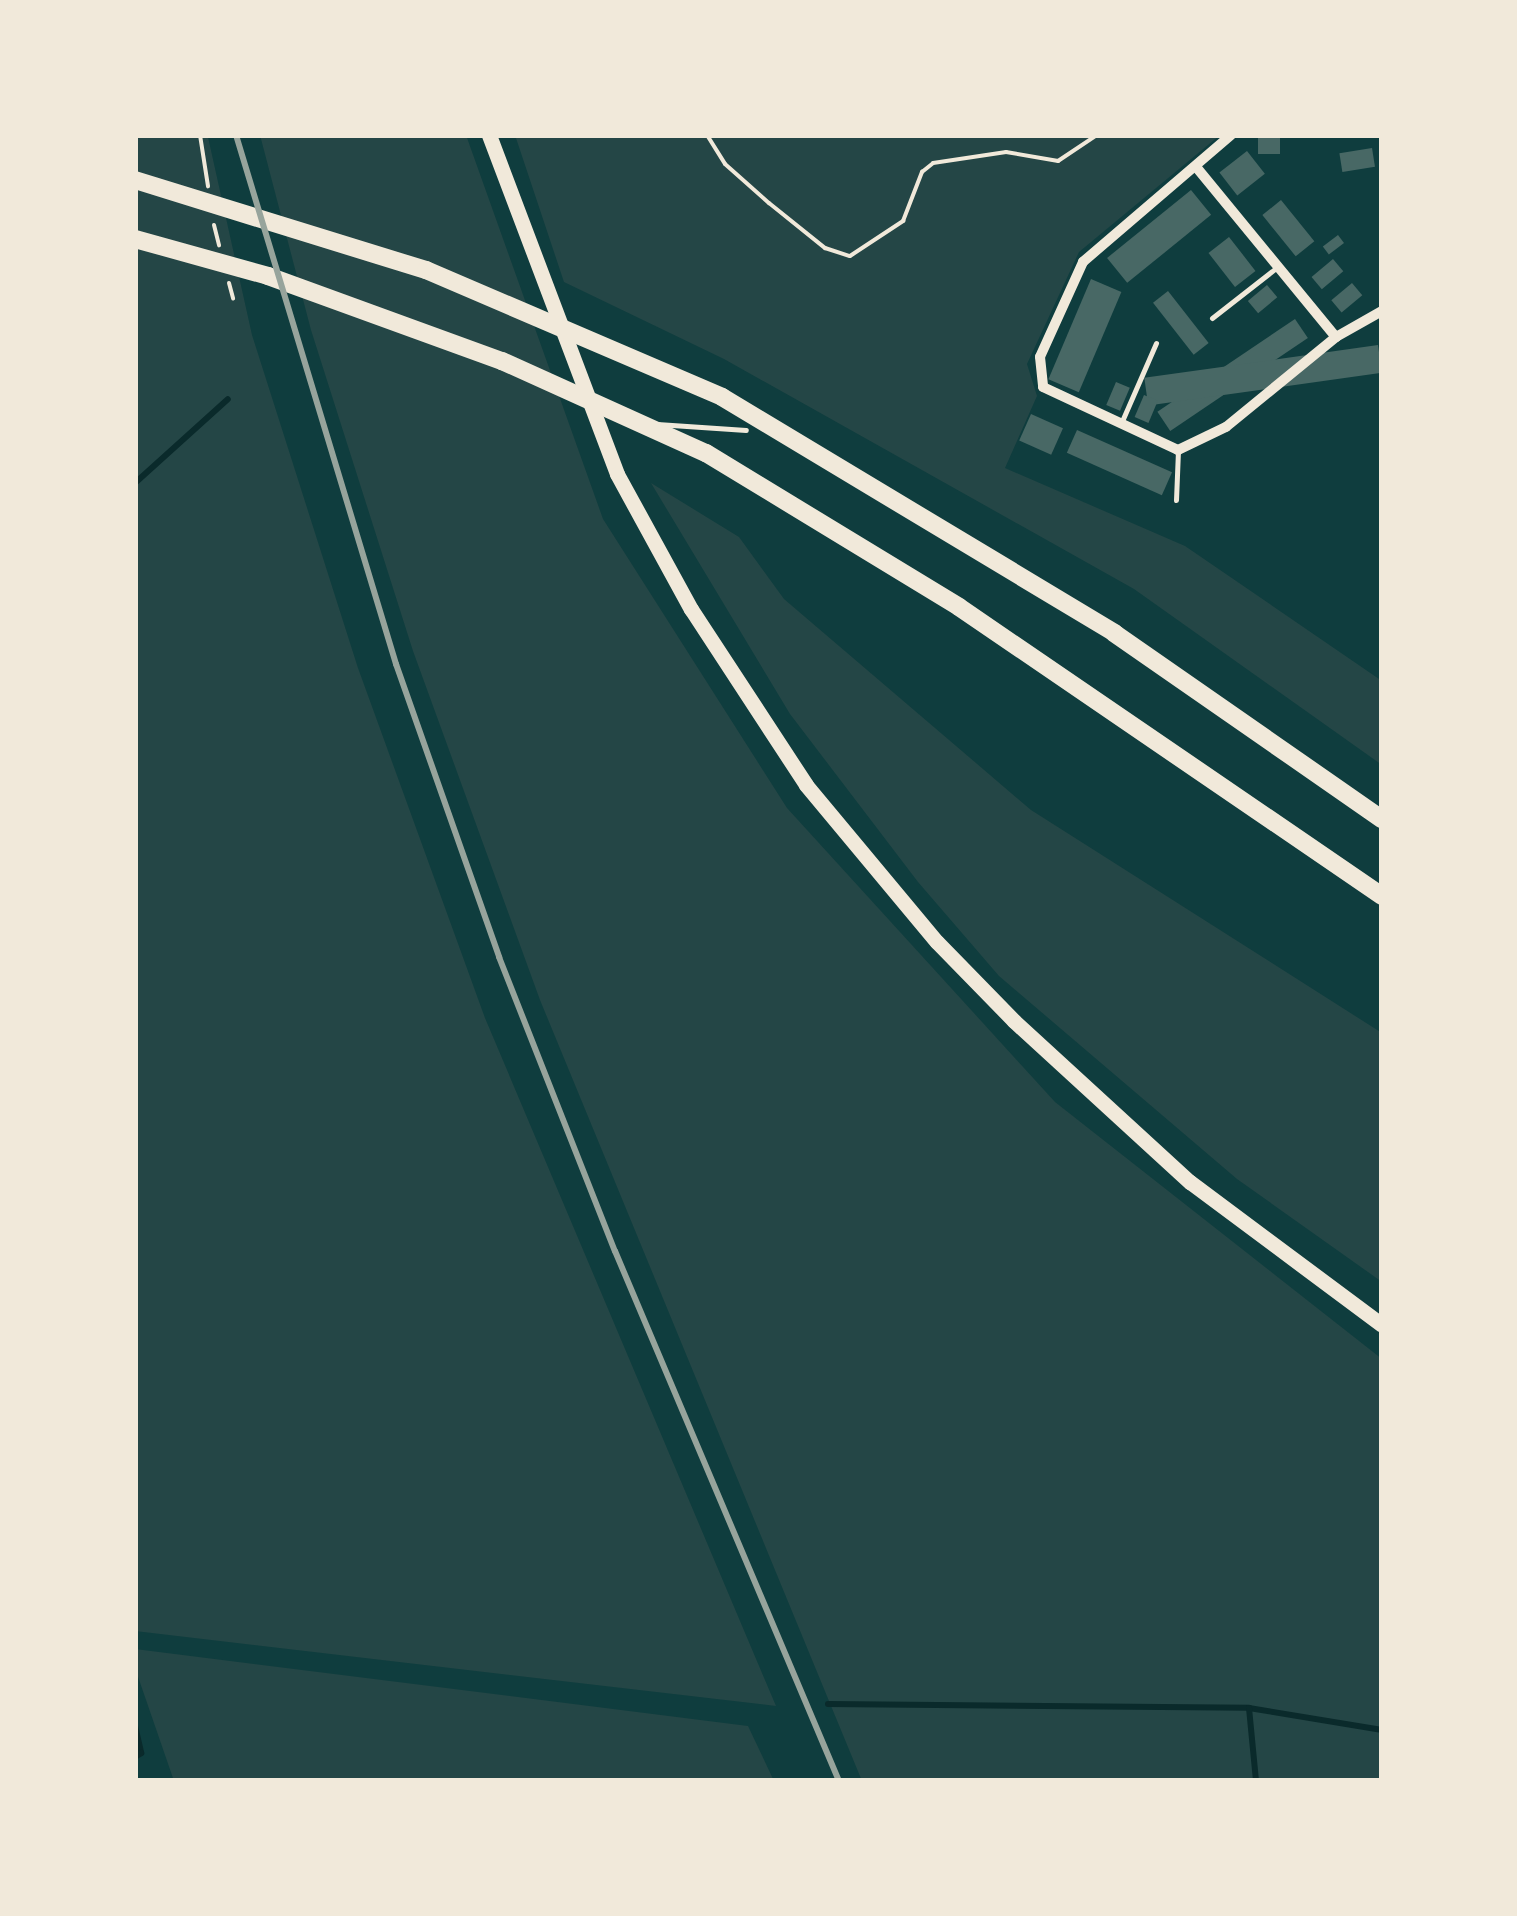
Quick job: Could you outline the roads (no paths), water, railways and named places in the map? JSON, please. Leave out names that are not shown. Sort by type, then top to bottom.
[{"type":"highway","points":[[135,180],[377,252],[583,332],[722,396],[881,488],[1114,633],[1382,819]]},
{"type":"highway","points":[[135,238],[336,299],[535,374],[706,453],[850,536],[1382,896]]},
{"type":"main road","points":[[489,135],[594,419],[691,609],[751,705],[855,849],[990,997],[1177,1171],[1382,1326]]},
{"type":"street","points":[[1232,135],[1083,262],[1040,357],[1043,387],[1178,450],[1226,427],[1336,337],[1382,311]]},
{"type":"street","points":[[1197,168],[1336,337]]},
{"type":"lane","points":[[1212,318],[1278,266]]},
{"type":"lane","points":[[1121,424],[1156,342]]},
{"type":"lane","points":[[594,419],[746,430]]},
{"type":"lane","points":[[1176,500],[1178,450]]},
{"type":"waterway","points":[[135,483],[228,399]]},
{"type":"waterway","points":[[828,1704],[1249,1708],[1382,1730]]},
{"type":"waterway","points":[[1249,1708],[1256,1781]]},
{"type":"waterway","points":[[135,1726],[141,1753],[135,1757]]},
{"type":"railway","points":[[236,135],[396,664],[499,957],[615,1251],[839,1781]]}]
